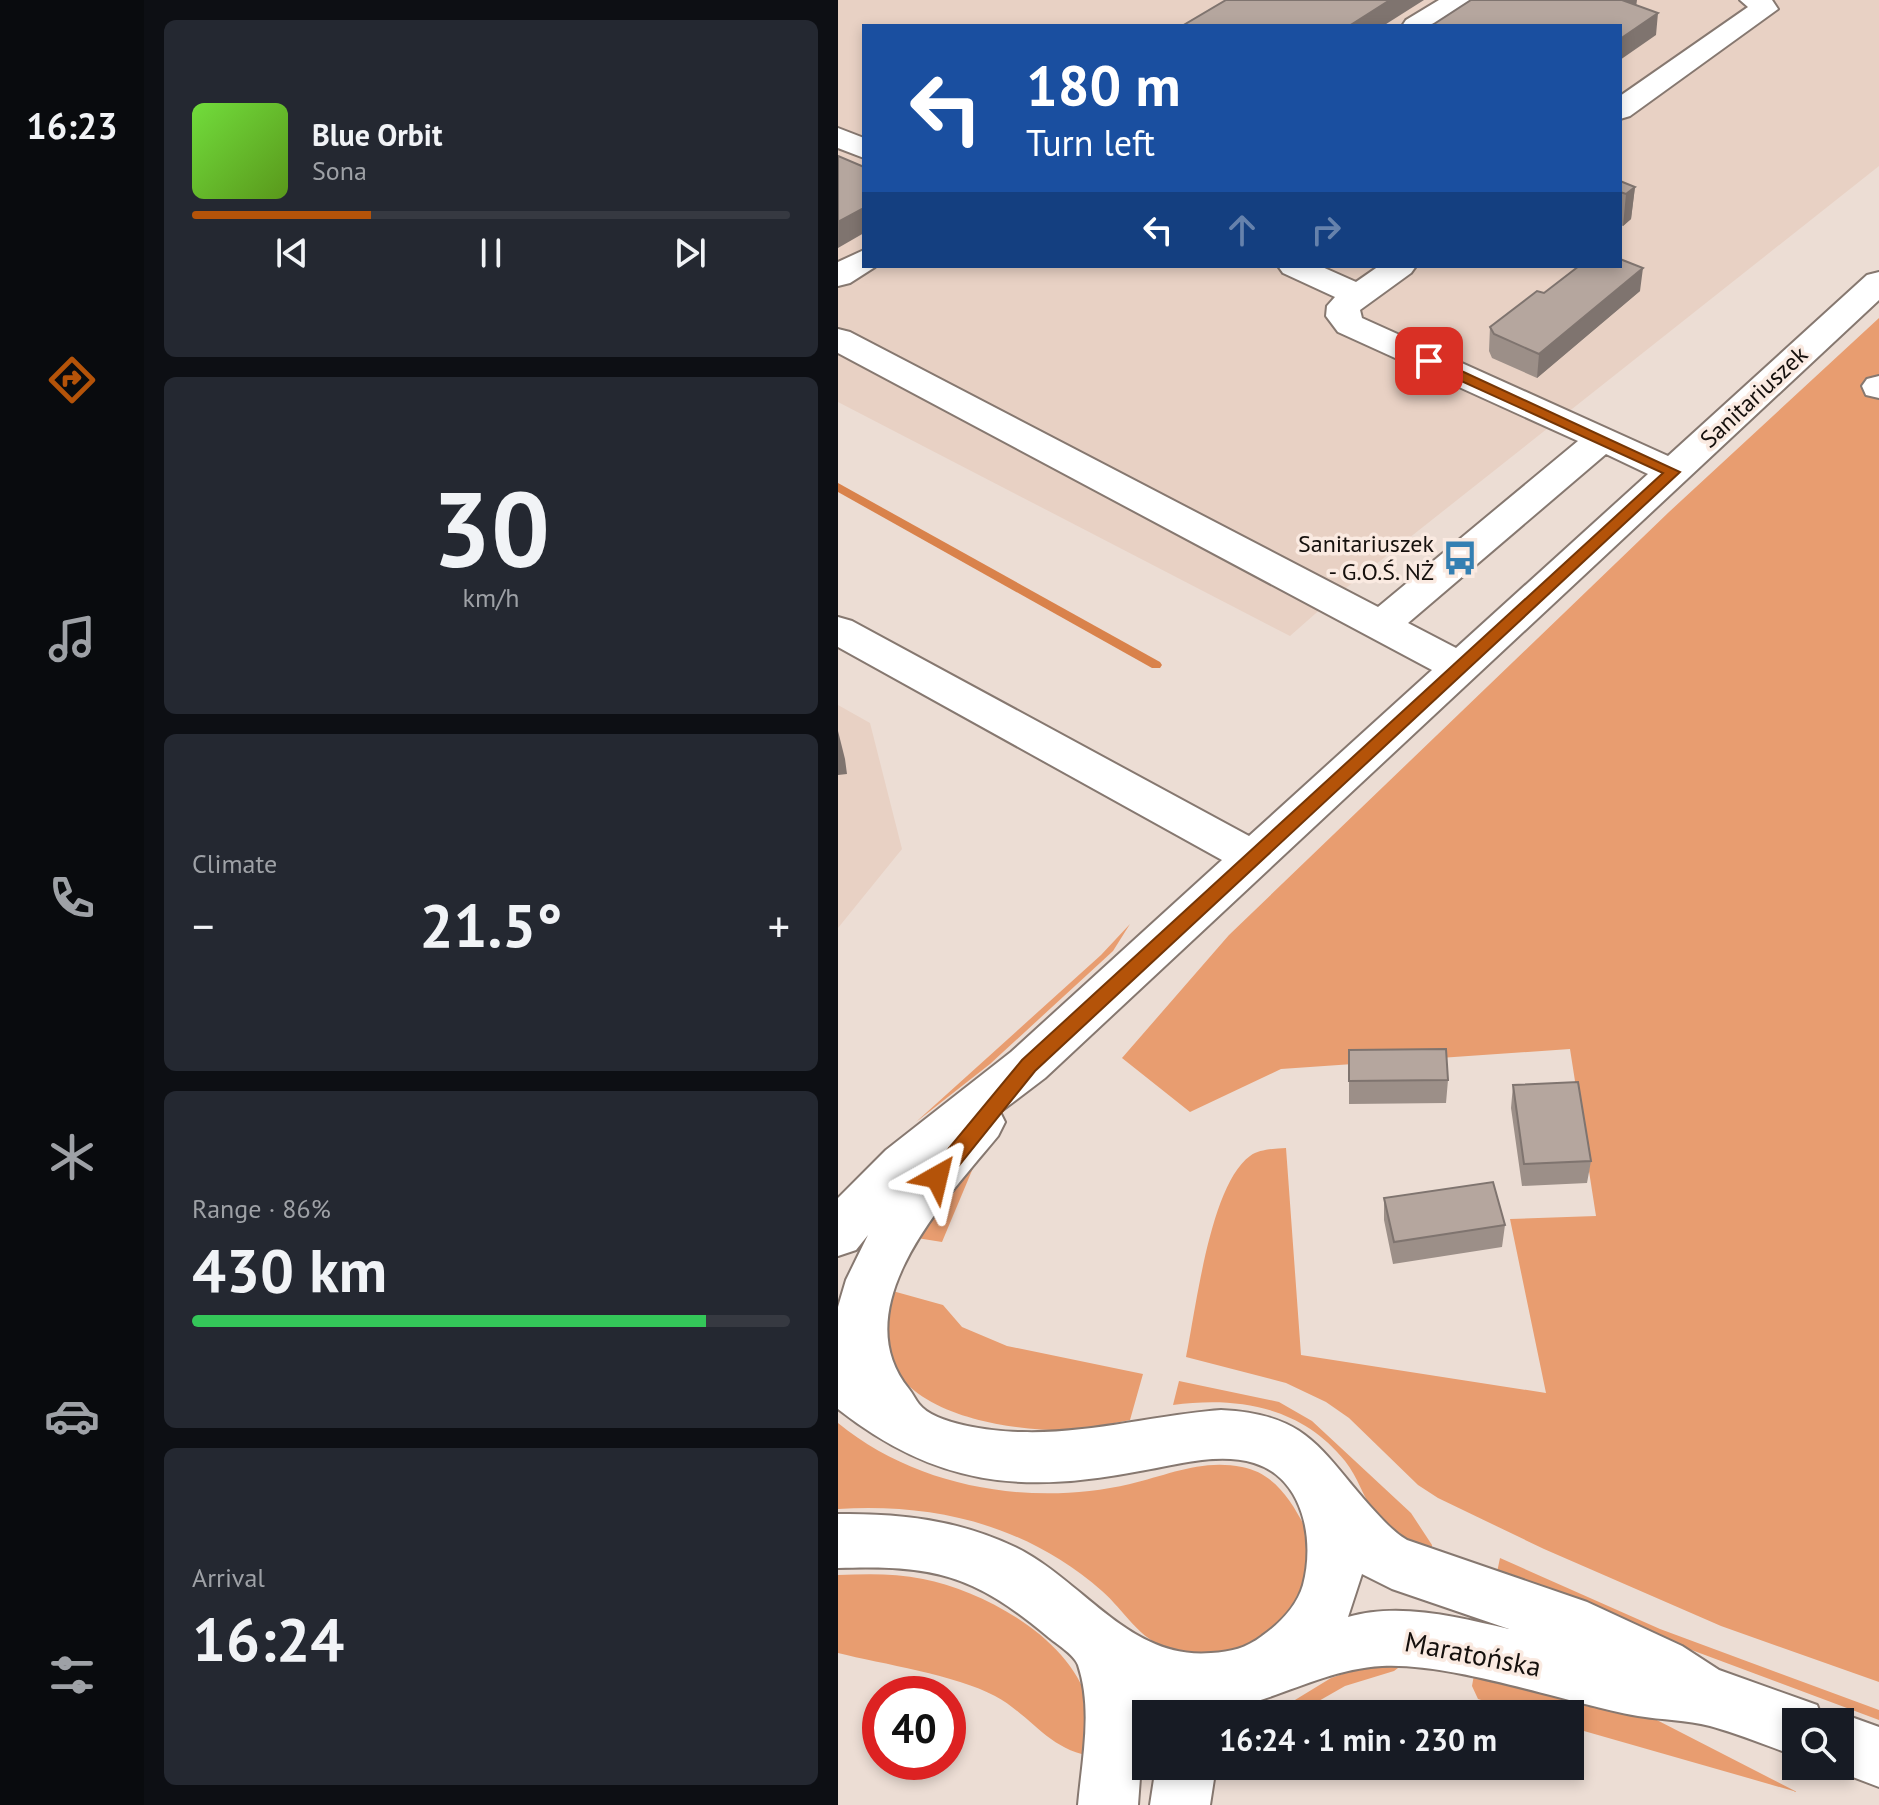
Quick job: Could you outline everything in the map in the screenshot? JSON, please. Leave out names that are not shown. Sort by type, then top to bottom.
[{"type":"street","points":[[1419,24],[1458,0]]},
{"type":"street","points":[[1622,109],[1764,9],[1760,2],[1754,0]]},
{"type":"street","points":[[838,137],[862,148]]},
{"type":"street","points":[[838,276],[862,261]]},
{"type":"street","points":[[1298,268],[1358,296]]},
{"type":"street","points":[[1397,268],[1344,306],[1343,316],[1350,325],[1673,472]]},
{"type":"street","name":"Sanitariuszek","points":[[838,1235],[860,1206],[918,1151],[1028,1065],[1879,282]]},
{"type":"street","points":[[838,339],[1461,668]]},
{"type":"street","points":[[1381,625],[1602,439]]},
{"type":"street","points":[[838,630],[1252,857]]},
{"type":"street","name":"Sanitariuszek","points":[[906,1424],[876,1387],[863,1353],[866,1299],[871,1280],[922,1197],[1028,1065]]},
{"type":"street","name":"Maratońska","points":[[838,1377],[862,1399],[906,1424],[948,1445],[986,1455],[1060,1457],[1208,1434],[1234,1433],[1260,1438],[1285,1451],[1304,1466],[1359,1536],[1374,1551],[1392,1562],[1611,1640],[1668,1669],[1708,1696]]},
{"type":"street","points":[[838,1541],[922,1542],[959,1551],[1023,1582],[1137,1670],[1224,1696],[1296,1647],[1315,1623],[1328,1597],[1336,1564],[1334,1534],[1320,1488]]},
{"type":"street","name":"Maratońska","points":[[1224,1696],[1330,1649],[1384,1638],[1451,1645],[1596,1679],[1670,1693],[1708,1696],[1782,1721]]},
{"type":"street","points":[[1102,1643],[1116,1710],[1108,1805]]},
{"type":"street","points":[[1854,1748],[1879,1757]]},
{"type":"street","points":[[1180,1805],[1184,1780]]},
{"type":"shaded area","points":[[838,0],[1879,0],[1879,166],[1332,599],[1290,636],[838,402]]},
{"type":"shaded area","points":[[1879,318],[1879,1682],[1721,1626],[1544,1549],[1438,1498],[1418,1485],[1349,1418],[1326,1402],[1286,1383],[1186,1357],[1207,1249],[1225,1193],[1236,1171],[1250,1156],[1286,1148],[1301,1355],[1546,1393],[1510,1219],[1596,1216],[1570,1049],[1281,1069],[1190,1112],[1122,1058],[1229,935],[1669,512]]},
{"type":"shaded area","points":[[838,705],[870,723],[902,849],[838,928]]},
{"type":"shaded area","points":[[1130,924],[1113,951],[990,1064],[916,1122],[1101,955]]},
{"type":"shaded area","points":[[981,1149],[942,1242],[917,1238]]},
{"type":"shaded area","points":[[889,1290],[943,1305],[962,1327],[1007,1346],[1143,1374],[1130,1420],[1076,1429],[1016,1427],[986,1422],[931,1401],[908,1385],[892,1365],[884,1339]]},
{"type":"shaded area","points":[[1179,1381],[1279,1402],[1312,1421],[1411,1513],[1432,1545],[1432,1556],[1409,1546],[1387,1527],[1375,1514],[1345,1461],[1309,1428],[1267,1409],[1245,1405],[1221,1402],[1173,1405]]},
{"type":"shaded area","points":[[838,1423],[869,1445],[903,1463],[939,1477],[1015,1492],[1093,1491],[1213,1465],[1253,1470],[1280,1489],[1305,1527],[1311,1545],[1311,1564],[1306,1583],[1284,1618],[1253,1643],[1220,1653],[1170,1649],[1149,1639],[1102,1591],[1073,1568],[1011,1534],[945,1515],[910,1510],[838,1509]]},
{"type":"shaded area","points":[[1500,1558],[1660,1629],[1879,1710],[1879,1720],[1854,1711],[1854,1708],[1847,1708],[1496,1577]]},
{"type":"shaded area","points":[[870,1574],[923,1579],[972,1594],[1022,1621],[1063,1657],[1078,1679],[1088,1702],[1094,1756],[1065,1748],[1008,1704],[966,1684],[966,1676],[940,1676],[838,1653],[838,1575]]},
{"type":"shaded area","points":[[1374,1663],[1402,1665],[1394,1671],[1345,1686],[1320,1700],[1295,1700],[1331,1678]]},
{"type":"shaded area","points":[[1474,1675],[1582,1700],[1481,1700],[1472,1686]]},
{"type":"shaded area","points":[[1584,1700],[1647,1715],[1797,1792],[1584,1731]]},
{"type":"building","points":[[1226,0],[1390,0],[1352,24],[1185,24]]},
{"type":"building","points":[[1471,0],[1622,0],[1658,13],[1622,38],[1622,24],[1434,24]]},
{"type":"building","points":[[838,156],[862,166],[862,209],[838,222]]},
{"type":"building","points":[[1622,182],[1635,187],[1626,194],[1622,193]]},
{"type":"building","points":[[1622,260],[1643,268],[1539,354],[1494,334],[1490,327],[1537,291],[1544,293],[1576,268],[1622,268]]},
{"type":"building","points":[[1446,1049],[1448,1080],[1349,1081],[1349,1050]]},
{"type":"building","points":[[1578,1082],[1591,1161],[1524,1164],[1513,1085]]},
{"type":"building","points":[[1493,1182],[1505,1225],[1394,1242],[1384,1198]]},
{"type":"waterway","points":[[838,487],[1156,665]]},
{"type":"place","name":"Sanitariuszek - G.O.Ś. NŻ","points":[[1460,558]]},
{"type":"route","points":[[937,1177],[1028,1065],[1673,472],[1429,361]]}]
